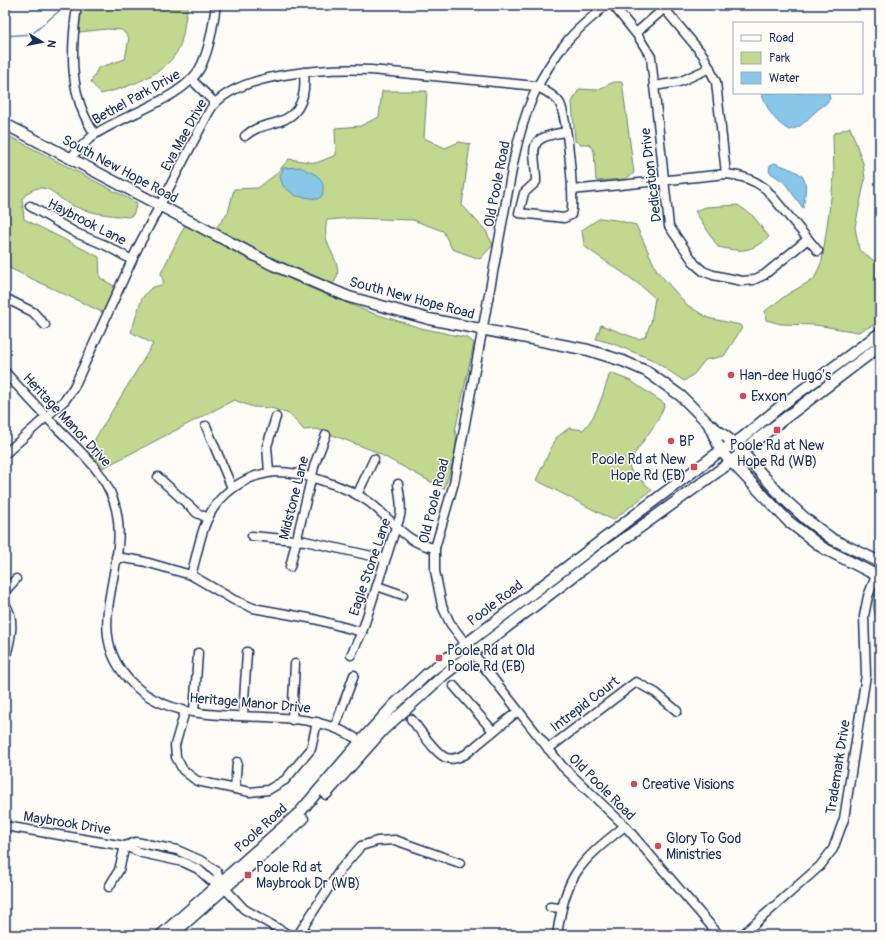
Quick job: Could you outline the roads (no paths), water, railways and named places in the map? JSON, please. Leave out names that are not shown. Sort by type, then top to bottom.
[{"type":"main road","name":"South New Hope Road","points":[[5,124],[273,265],[349,297],[429,319],[588,350],[646,370],[681,396],[708,423],[734,443],[784,499],[807,520],[832,539],[880,562]]},
{"type":"main road","name":"Poole Road","points":[[161,935],[291,830],[364,744],[395,704],[428,673],[465,643],[880,333]]},
{"type":"main road","name":"Poole Road","points":[[364,744],[425,690],[472,653],[596,558],[732,462],[880,346]]},
{"type":"main road","name":"South New Hope Road","points":[[708,423],[721,451],[788,522],[823,548],[879,573]]},
{"type":"main road","name":"Poole Road","points":[[172,935],[222,885]]},
{"type":"street","points":[[77,5],[73,71],[74,88],[80,108],[95,134]]},
{"type":"street","name":"Bethel Park Drive","points":[[70,158],[82,144],[95,134],[172,94],[192,80],[202,65],[210,40],[216,5]]},
{"type":"street","name":"Old Poole Road","points":[[606,5],[568,40],[536,86],[527,110],[514,159],[455,478],[435,548],[435,571],[442,606],[450,623],[472,653],[562,766],[625,826],[719,935]]},
{"type":"street","name":"Dedication Drive","points":[[613,5],[647,48],[651,57],[669,226],[695,264],[708,273],[727,279],[754,280],[764,275],[808,239]]},
{"type":"street","points":[[636,33],[666,7],[703,55],[716,82],[726,174]]},
{"type":"street","points":[[654,86],[679,82],[710,68]]},
{"type":"street","name":"Eva Mae Drive","points":[[5,454],[65,400],[77,381],[132,260],[215,103],[229,92],[250,84],[304,72],[331,69],[371,70],[536,86]]},
{"type":"street","points":[[245,136],[259,126],[287,118],[297,110],[305,92],[304,72]]},
{"type":"street","points":[[192,80],[215,103]]},
{"type":"street","points":[[536,86],[559,102],[563,109],[566,132],[574,205],[571,215],[564,218],[519,213],[524,193],[536,182],[533,150],[537,141],[546,135],[566,132]]},
{"type":"street","points":[[572,190],[726,174],[745,177],[756,181],[766,189],[818,251]]},
{"type":"street","name":"Haybrook Lane","points":[[30,206],[76,233],[105,245],[132,260]]},
{"type":"street","points":[[5,298],[33,312],[45,324]]},
{"type":"street","name":"Heritage Manor Drive","points":[[5,372],[99,472],[108,485],[118,516],[119,532],[106,621],[110,646],[116,661],[126,677],[146,695],[165,705],[185,711],[317,722],[335,727],[364,744]]},
{"type":"street","points":[[269,472],[267,446],[276,417]]},
{"type":"street","points":[[206,426],[232,488]]},
{"type":"street","name":"Midstone Lane","points":[[290,567],[315,463],[326,436]]},
{"type":"street","points":[[357,495],[374,459]]},
{"type":"street","points":[[191,575],[208,518],[216,505],[232,488],[252,477],[269,472],[286,473],[334,484],[370,503],[414,542],[435,548]]},
{"type":"street","points":[[158,477],[197,513],[208,518]]},
{"type":"street","name":"Eagle Stone Lane","points":[[351,655],[362,632],[402,512],[398,484]]},
{"type":"street","points":[[252,536],[297,540],[385,560]]},
{"type":"street","points":[[116,557],[142,561],[191,575],[217,591],[253,608],[314,619],[362,632]]},
{"type":"street","name":"Trademark Drive","points":[[742,935],[820,866],[833,849],[844,819],[866,675],[864,616],[868,596],[879,573]]},
{"type":"street","points":[[5,591],[16,580]]},
{"type":"street","points":[[377,586],[403,595]]},
{"type":"street","points":[[5,604],[8,608],[11,621],[5,661]]},
{"type":"street","points":[[243,716],[247,652]]},
{"type":"street","points":[[194,712],[198,653]]},
{"type":"street","points":[[292,720],[295,664]]},
{"type":"street","points":[[335,727],[354,675]]},
{"type":"street","name":"Intrepid Court","points":[[548,749],[636,682],[656,693],[678,711]]},
{"type":"street","points":[[454,686],[493,731]]},
{"type":"street","points":[[185,711],[175,745],[176,756],[180,766],[190,777],[197,781],[235,790],[257,792],[268,790],[281,783],[308,754],[313,744],[317,722]]},
{"type":"street","points":[[411,719],[439,752],[447,758],[457,759],[466,754],[518,711]]},
{"type":"street","points":[[235,790],[237,762]]},
{"type":"street","points":[[556,935],[561,908],[576,870],[598,847],[625,826]]},
{"type":"street","name":"Maybrook Drive","points":[[5,828],[125,846],[142,853],[183,862],[198,870],[210,880],[222,885]]},
{"type":"street","points":[[298,935],[340,870],[361,846],[378,841],[395,840],[460,863]]},
{"type":"street","points":[[109,887],[119,870],[125,846]]},
{"type":"street","points":[[222,885],[244,909],[289,935]]},
{"type":"street","points":[[550,907],[561,908]]},
{"type":"water","points":[[761,94],[829,94],[830,99],[801,125],[789,130],[775,119]]},
{"type":"water","points":[[775,163],[793,170],[803,177],[806,188],[803,208],[784,182],[769,172],[770,165]]},
{"type":"water","points":[[300,167],[315,174],[321,180],[323,184],[322,196],[318,199],[296,196],[283,186],[280,177],[283,168]]},
{"type":"waterway","points":[[5,36],[32,34],[68,5]]},
{"type":"waterway","points":[[231,7],[258,5]]},
{"type":"place","name":"Han-dee Hugo's","points":[[731,375]]},
{"type":"place","name":"Exxon","points":[[743,396]]},
{"type":"place","name":"Poole Rd at New Hope Rd (WB)","points":[[777,430]]},
{"type":"place","name":"BP","points":[[671,441]]},
{"type":"place","name":"Poole Rd at New Hope Rd (EB)","points":[[694,467]]},
{"type":"place","name":"Poole Rd at Old Poole Rd (EB)","points":[[439,658]]},
{"type":"place","name":"Creative Visions","points":[[634,784]]},
{"type":"place","name":"Glory To God Ministries","points":[[658,846]]},
{"type":"place","name":"Poole Rd at Maybrook Dr (WB)","points":[[248,875]]}]
